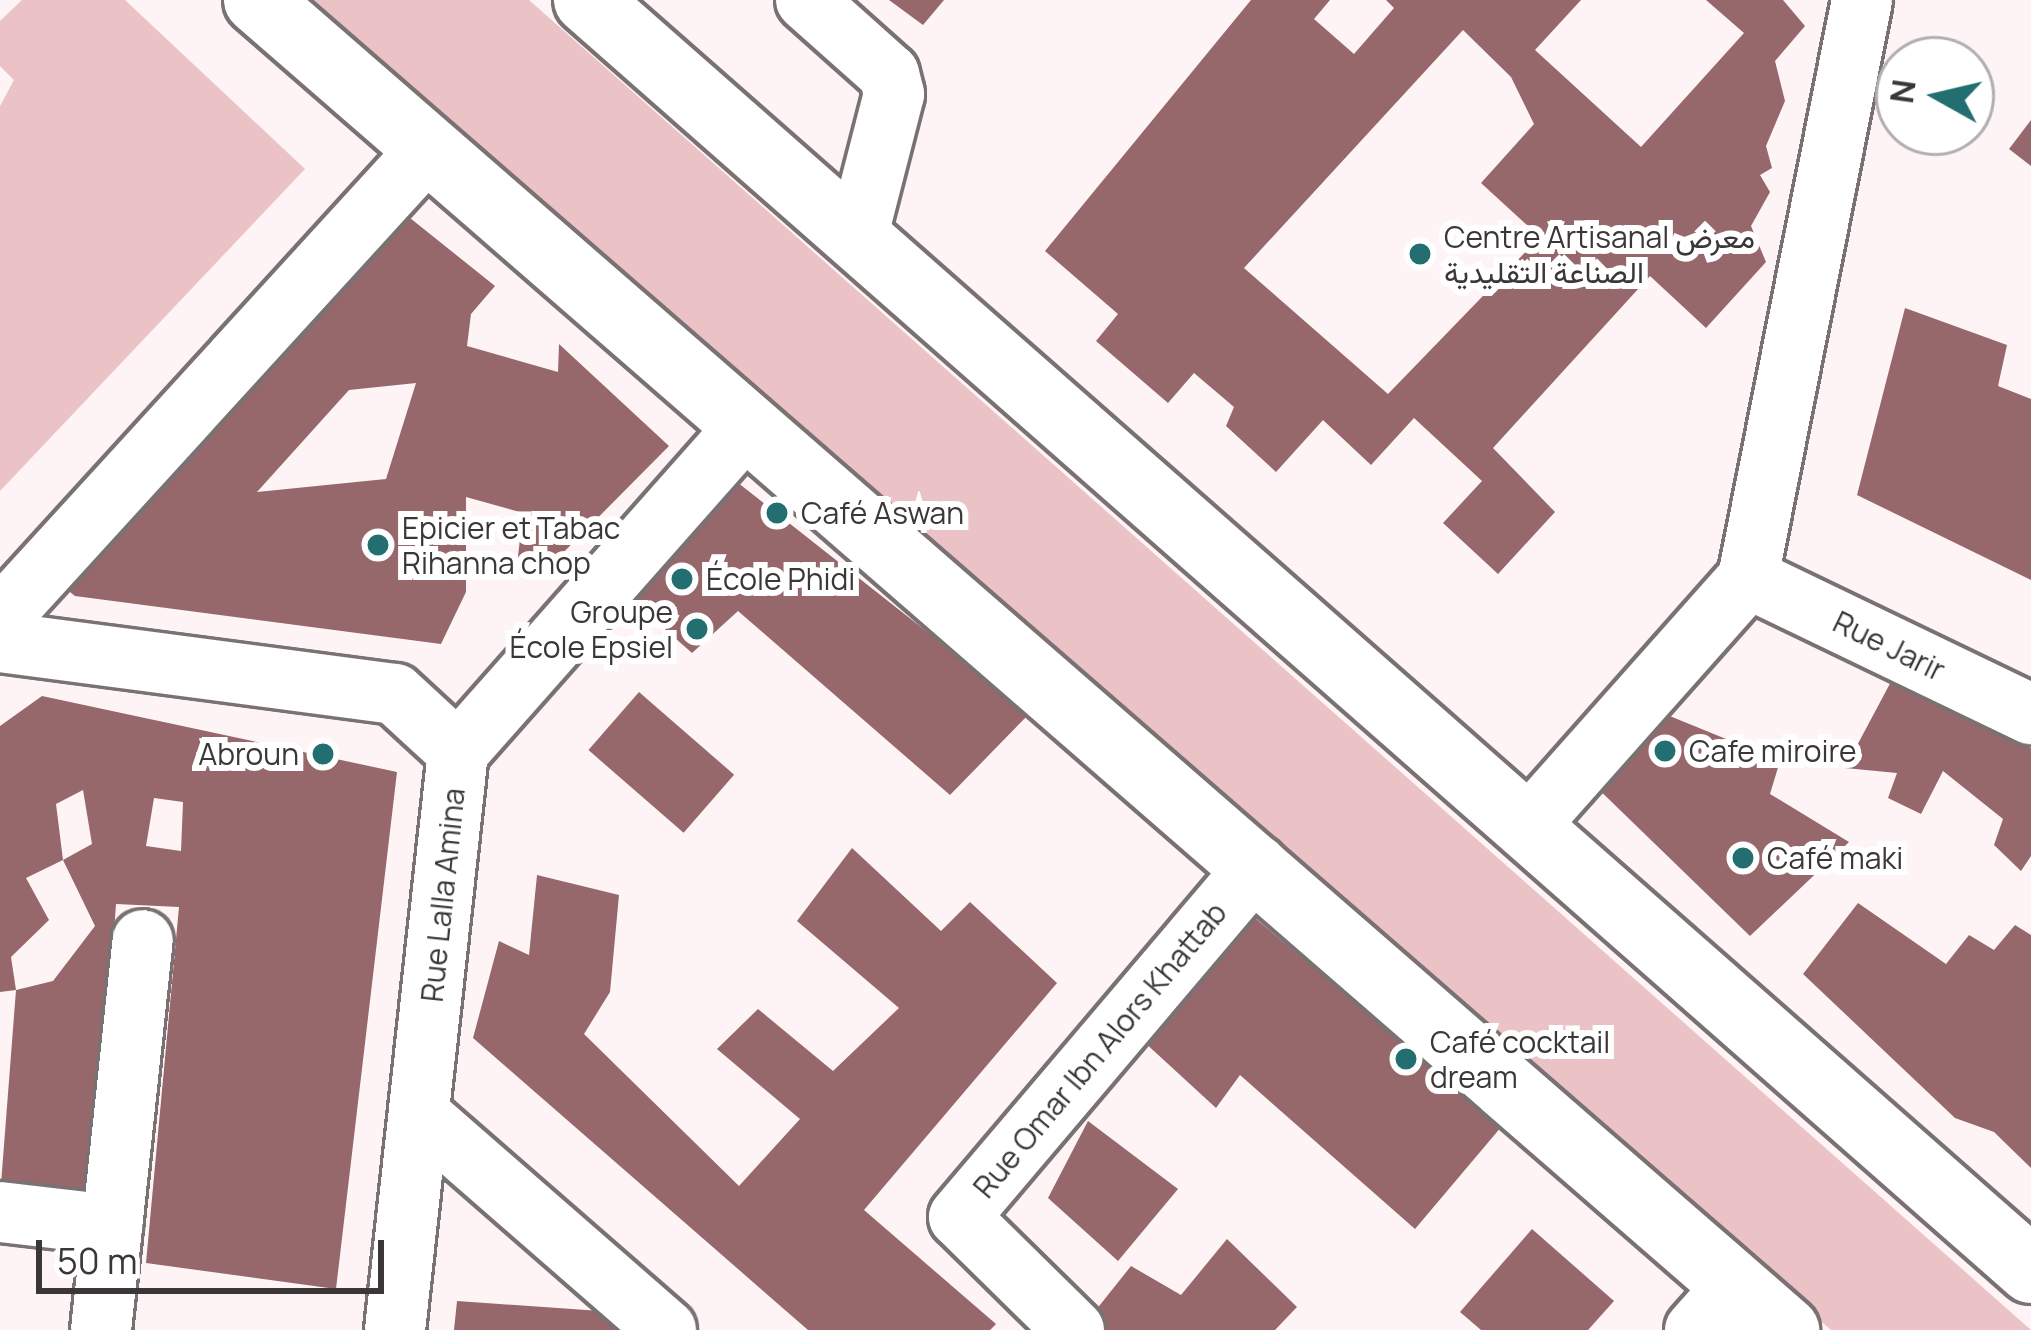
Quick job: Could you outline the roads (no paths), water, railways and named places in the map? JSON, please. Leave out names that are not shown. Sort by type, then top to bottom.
[{"type":"main road","points":[[257,0],[1257,865],[1714,1308],[1786,1330]]},
{"type":"main road","points":[[587,0],[2031,1270]]},
{"type":"street","points":[[806,0],[889,74],[893,94],[858,234]]},
{"type":"street","points":[[1529,825],[1748,578],[1862,0]]},
{"type":"street","points":[[0,619],[429,148]]},
{"type":"street","name":"Rue Lalla Amina","points":[[395,1330],[458,752],[748,424]]},
{"type":"street","name":"Rue Jarir","points":[[1748,578],[2031,714]]},
{"type":"street","points":[[0,642],[395,694],[458,752]]},
{"type":"street","name":"Rue Omar Ibn Alors Khattab","points":[[1074,1330],[959,1217],[1257,865]]},
{"type":"street","points":[[101,1330],[143,940]]},
{"type":"street","points":[[421,1116],[666,1330]]},
{"type":"street","points":[[0,1212],[112,1225]]},
{"type":"place","name":"Centre Artisanal معرض الصناعة التقليدية","points":[[1420,254]]},
{"type":"place","name":"Café Aswan","points":[[777,513]]},
{"type":"place","name":"Epicier et Tabac Rihanna chop","points":[[378,545]]},
{"type":"place","name":"École Phidi","points":[[682,579]]},
{"type":"place","name":"Groupe École Epsiel","points":[[697,629]]},
{"type":"place","name":"Cafe miroire","points":[[1665,751]]},
{"type":"place","name":"Abroun","points":[[323,754]]},
{"type":"place","name":"Café maki","points":[[1743,858]]},
{"type":"place","name":"Café cocktail dream","points":[[1406,1059]]}]
